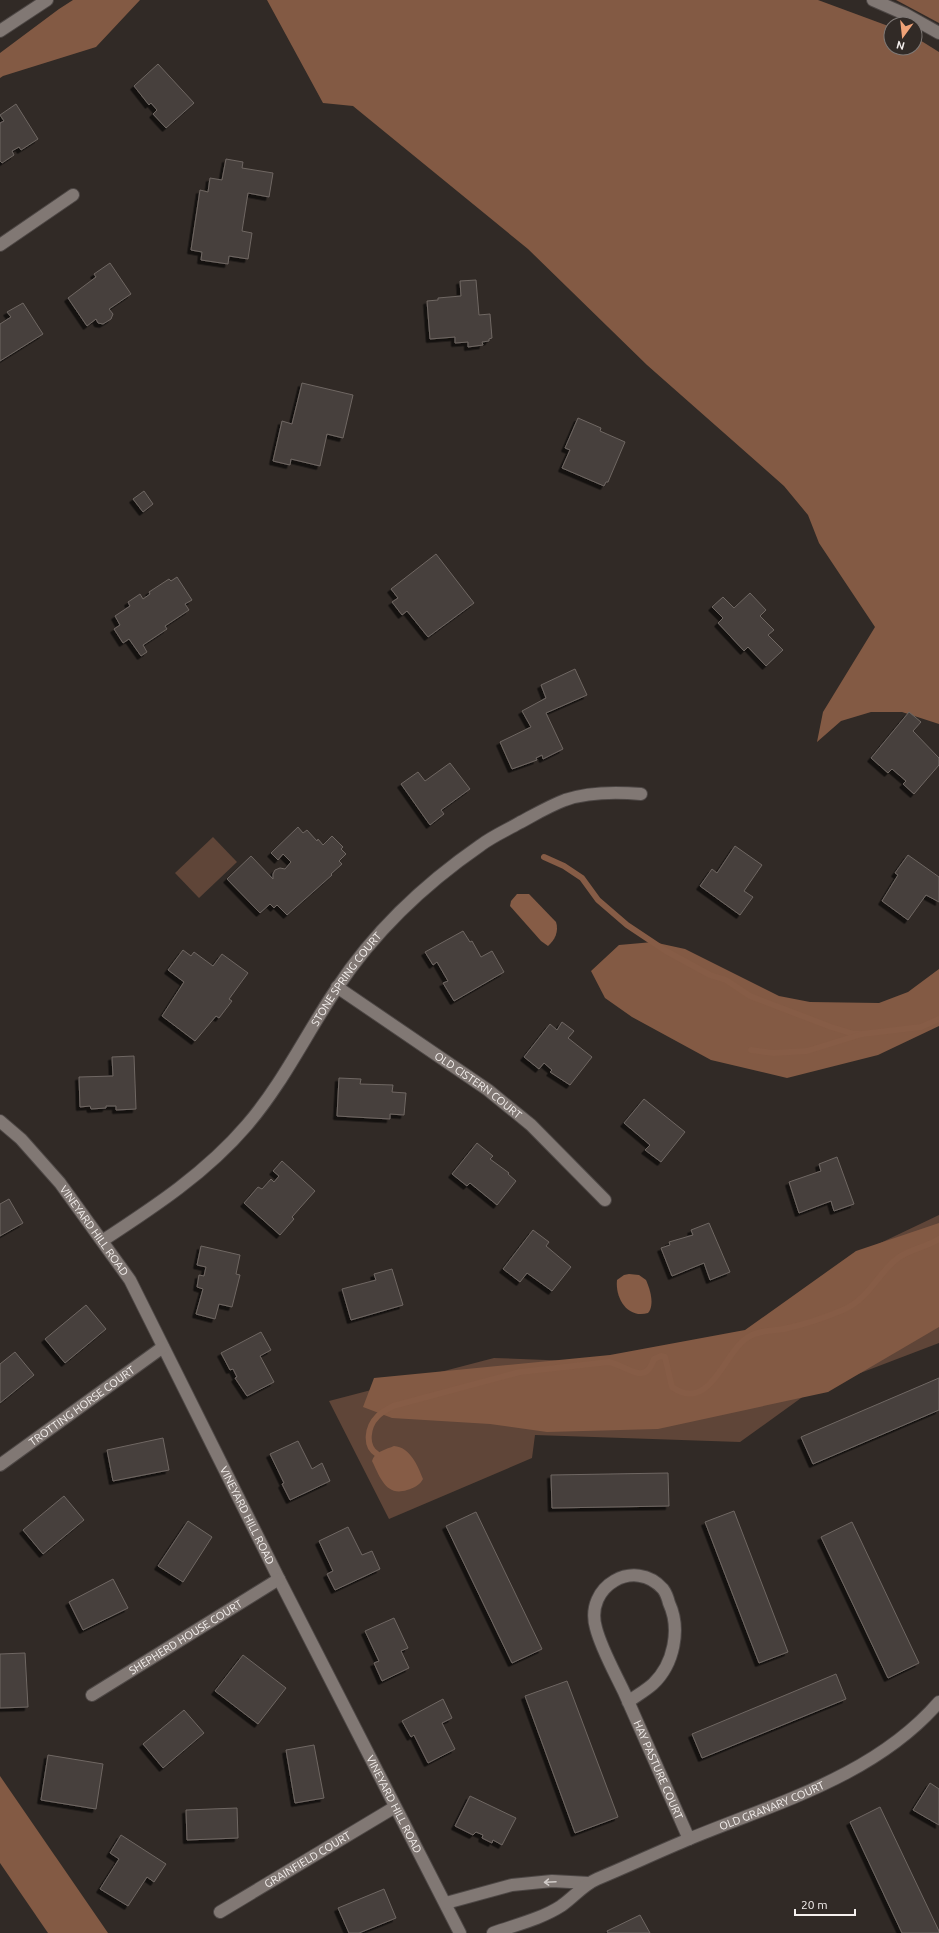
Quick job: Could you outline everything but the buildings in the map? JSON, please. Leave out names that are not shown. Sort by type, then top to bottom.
[{"type":"street","points":[[0,31],[47,0]]},
{"type":"street","points":[[873,0],[905,14],[939,33]]},
{"type":"street","points":[[0,245],[73,195]]},
{"type":"street","name":"STONE SPRING COURT","points":[[102,1241],[154,1207],[186,1183],[215,1159],[246,1126],[282,1079],[337,987],[371,944],[404,908],[441,875],[482,844],[565,800],[620,792],[641,794]]},
{"type":"street","name":"OLD CISTERN COURT","points":[[337,987],[488,1090],[531,1125],[605,1200]]},
{"type":"street","name":"VINEYARD HILL ROAD","points":[[0,1121],[21,1139],[60,1183],[130,1280],[279,1579],[460,1933]]},
{"type":"street","name":"TROTTING HORSE COURT","points":[[0,1464],[163,1347]]},
{"type":"street","name":"HAY PASTURE COURT","points":[[628,1702],[653,1684],[667,1667],[673,1648],[675,1627],[664,1590],[650,1579],[636,1575],[620,1578],[608,1584],[598,1596],[594,1610],[595,1628],[689,1839]]},
{"type":"street","name":"SHEPHERD HOUSE COURT","points":[[92,1695],[279,1579]]},
{"type":"street","name":"OLD GRANARY COURT","points":[[493,1933],[560,1906],[589,1883],[689,1839],[771,1808],[868,1762],[907,1734],[939,1702]]},
{"type":"street","name":"GRAINFIELD COURT","points":[[220,1912],[395,1807]]},
{"type":"street","name":"OLD GRANARY COURT","points":[[446,1903],[512,1885],[552,1881],[589,1883]]},
{"type":"shaded area","points":[[73,0],[140,0],[96,47],[0,78],[0,53]]},
{"type":"shaded area","points":[[267,0],[818,0],[883,24],[883,56],[923,56],[923,42],[939,52],[939,724],[902,712],[871,712],[841,721],[817,742],[823,712],[875,627],[819,543],[808,515],[784,486],[647,365],[528,249],[353,106],[323,103]]},
{"type":"shaded area","points":[[896,0],[939,0],[939,23]]},
{"type":"shaded area","points":[[213,837],[237,862],[199,898],[175,873]]},
{"type":"shaded area","points":[[517,894],[529,894],[556,922],[556,935],[548,946],[541,941],[510,906],[511,901]]},
{"type":"shaded area","points":[[653,942],[685,949],[779,996],[810,1002],[879,1003],[908,992],[939,969],[939,1026],[878,1055],[787,1078],[711,1060],[632,1017],[605,998],[591,971],[619,945]]},
{"type":"shaded area","points":[[939,1215],[939,1343],[808,1393],[740,1442],[535,1435],[532,1458],[389,1519],[329,1401],[494,1358],[649,1364],[821,1307],[874,1246]]},
{"type":"shaded area","points":[[939,1223],[939,1327],[828,1392],[658,1429],[547,1432],[490,1424],[392,1418],[363,1407],[374,1378],[610,1355],[745,1330],[856,1251]]},
{"type":"shaded area","points":[[624,1275],[639,1275],[646,1280],[651,1301],[650,1310],[648,1313],[634,1313],[629,1310],[624,1306],[618,1294],[617,1280]]},
{"type":"shaded area","points":[[394,1446],[400,1447],[409,1453],[419,1468],[423,1479],[420,1483],[407,1490],[394,1491],[389,1488],[381,1479],[372,1461],[375,1455]]},
{"type":"shaded area","points":[[0,1776],[108,1933],[48,1933],[0,1863]]},
{"type":"waterway","points":[[544,857],[564,866],[582,878],[598,900],[627,925],[666,951],[710,975],[726,980],[750,996],[831,1027],[854,1034],[862,1034]]},
{"type":"waterway","points":[[751,1050],[773,1053],[807,1051],[862,1034],[921,1027],[939,1019]]},
{"type":"waterway","points":[[377,1454],[370,1446],[369,1436],[371,1425],[377,1417],[387,1409],[393,1406],[520,1372],[609,1362],[641,1373],[646,1372],[654,1359],[661,1356],[665,1357],[672,1387],[686,1393],[697,1392],[708,1386],[733,1352],[742,1342],[752,1335],[760,1332],[784,1329],[823,1318],[843,1310],[860,1299],[884,1271],[898,1258],[908,1252],[939,1239]]}]
